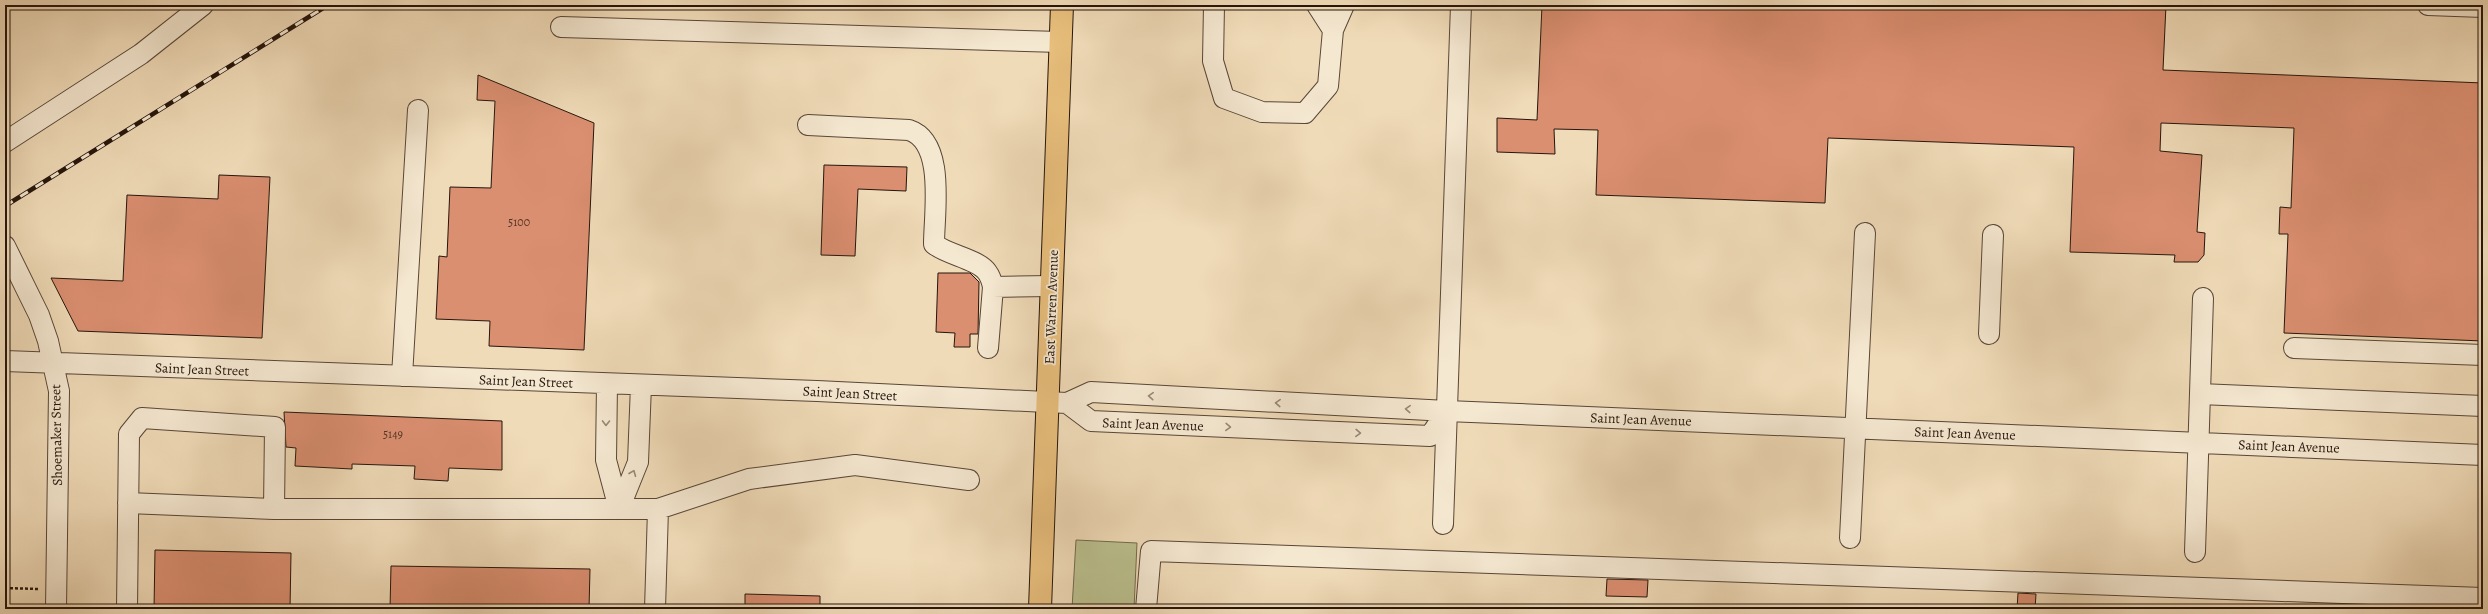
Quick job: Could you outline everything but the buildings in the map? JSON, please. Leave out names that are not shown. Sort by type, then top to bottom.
[{"type":"main road","name":"East Warren Avenue","points":[[1040,609],[1057,402],[1051,286],[1062,5]]},
{"type":"street","points":[[5,142],[141,54],[203,5]]},
{"type":"street","points":[[1214,5],[1213,61],[1224,98],[1262,112],[1304,113],[1328,86],[1333,30],[1344,5]]},
{"type":"street","points":[[1317,5],[1333,30]]},
{"type":"street","points":[[1443,524],[1461,5]]},
{"type":"street","points":[[2428,5],[2483,7]]},
{"type":"street","points":[[561,27],[1060,42]]},
{"type":"street","points":[[402,376],[418,110]]},
{"type":"street","points":[[808,125],[909,130],[918,133],[928,144],[934,166],[934,244],[941,250],[982,266],[988,272],[993,287],[988,348]]},
{"type":"street","points":[[1850,538],[1865,233]]},
{"type":"street","points":[[1989,334],[1993,235]]},
{"type":"street","name":"Shoemaker Street","points":[[5,246],[39,315],[48,341],[59,391],[56,609]]},
{"type":"street","points":[[993,287],[1051,286]]},
{"type":"street","points":[[2195,552],[2204,298]]},
{"type":"street","points":[[2294,348],[2483,355]]},
{"type":"street","name":"Saint Jean Street","points":[[5,361],[1057,402]]},
{"type":"street","points":[[607,384],[606,460],[619,509]]},
{"type":"street","points":[[619,509],[638,462],[641,385]]},
{"type":"street","name":"Saint Jean Avenue","points":[[1057,402],[1091,392],[1447,411],[2483,455]]},
{"type":"street","points":[[2200,394],[2483,406]]},
{"type":"street","name":"Saint Jean Avenue","points":[[1057,402],[1091,421],[1430,436],[1447,411]]},
{"type":"street","points":[[127,609],[129,434],[142,418],[275,427],[274,508]]},
{"type":"street","points":[[128,503],[274,508],[658,509],[749,479],[855,465],[969,480]]},
{"type":"street","points":[[655,609],[658,509]]},
{"type":"street","points":[[1146,609],[1151,551],[2429,603],[2483,598]]},
{"type":"path","points":[[5,588],[56,590]]},
{"type":"green space","points":[[1076,540],[1137,543],[1134,609],[1072,609]]},
{"type":"railway","points":[[5,206],[328,5]]}]
